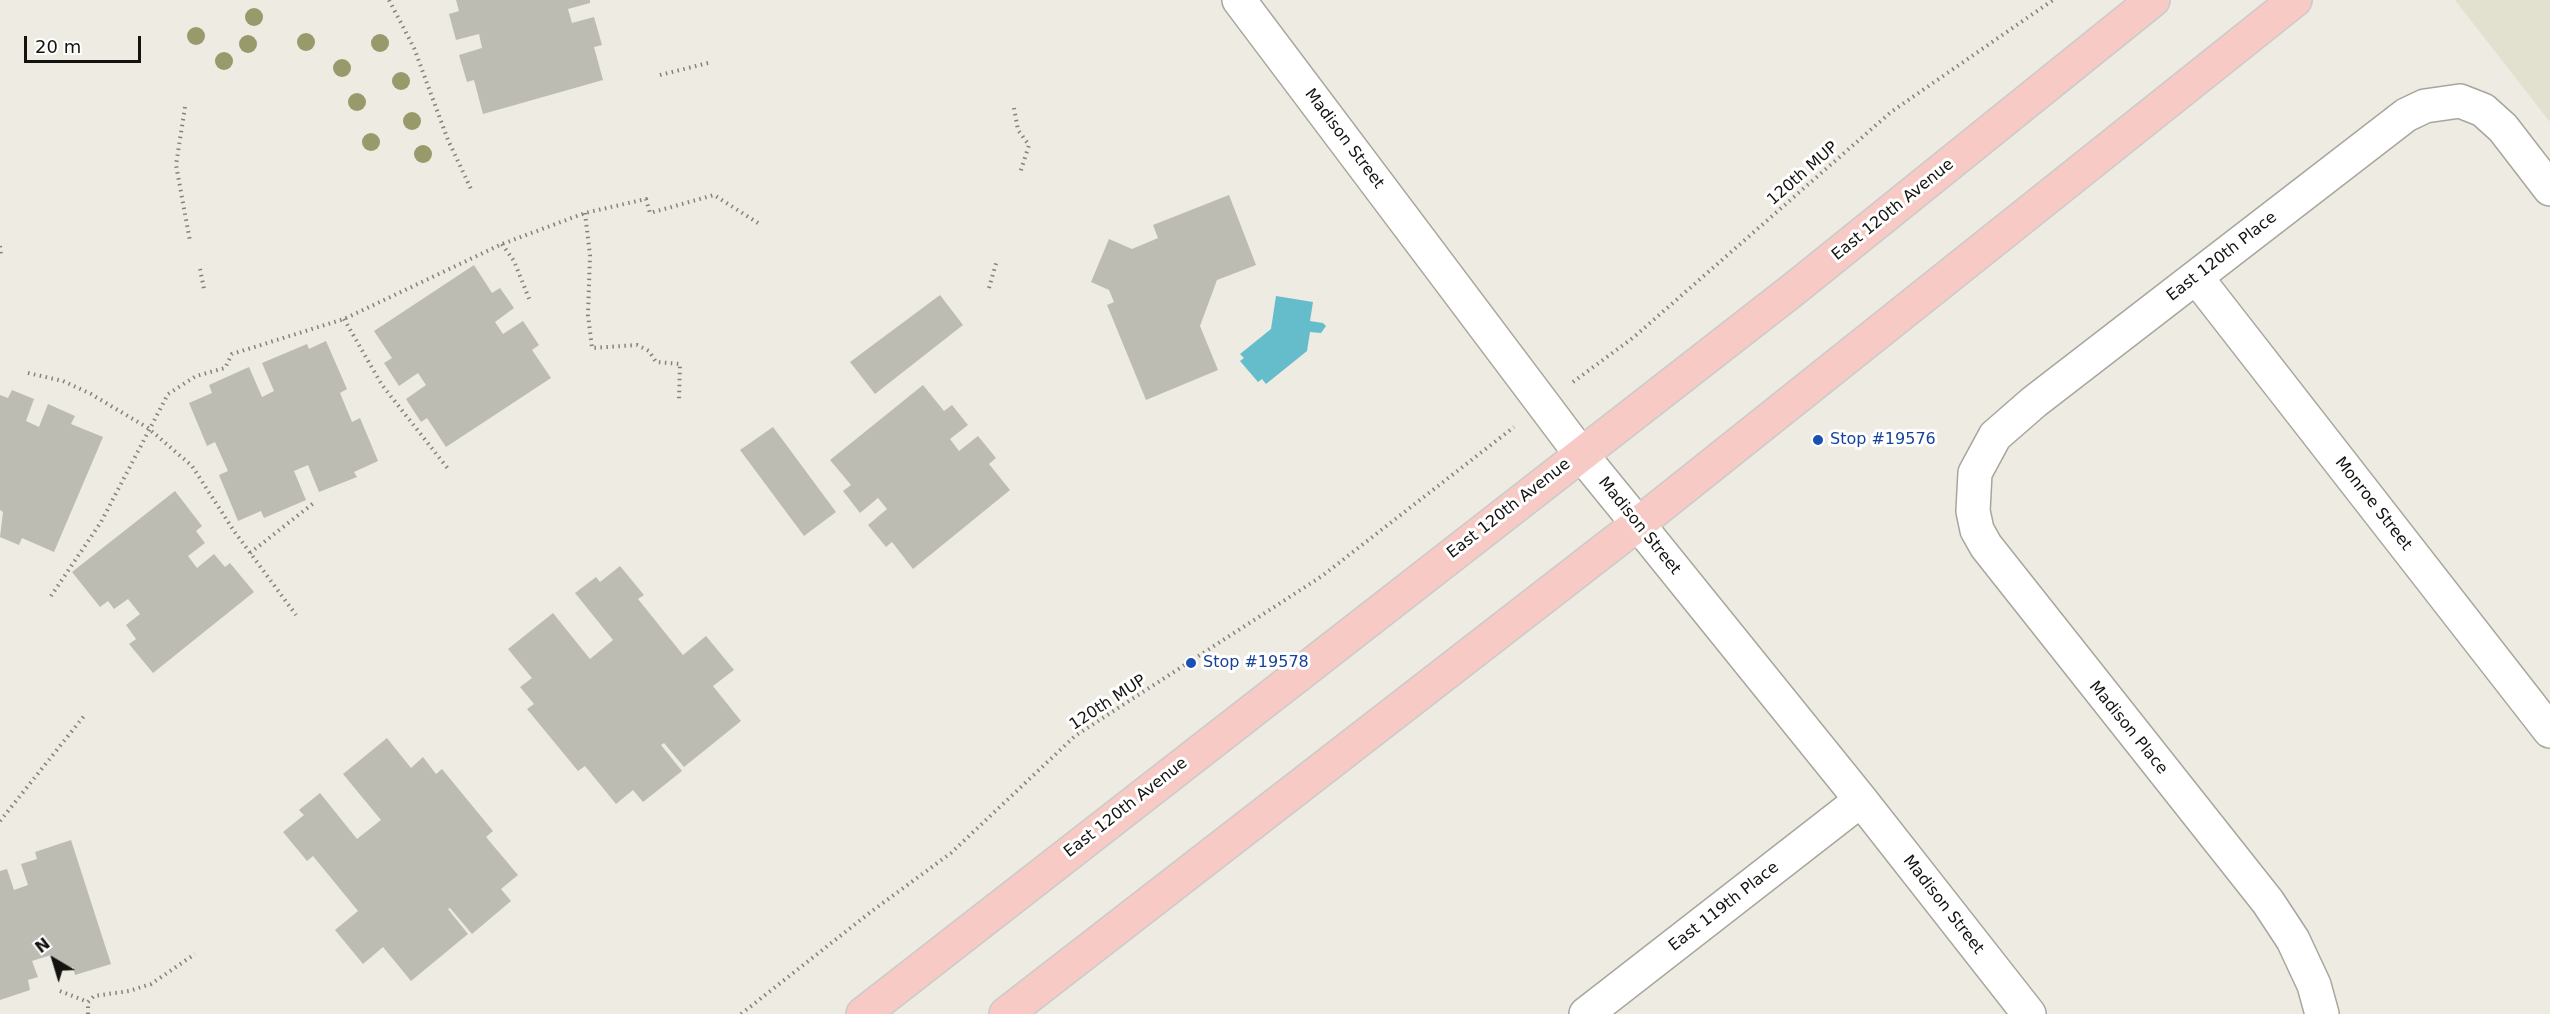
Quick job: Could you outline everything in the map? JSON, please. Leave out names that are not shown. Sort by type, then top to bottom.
[{"type":"main road","name":"East 120th Avenue","points":[[863,1014],[1580,453],[1794,289],[2153,0]]},
{"type":"main road","points":[[1006,1014],[1638,524],[2295,0]]},
{"type":"street","name":"Madison Street","points":[[1239,0],[1580,453],[1861,800],[2029,1014]]},
{"type":"street","name":"East 120th Place","points":[[1995,436],[2034,402],[2406,115],[2425,106],[2460,101],[2483,110],[2503,128],[2550,189]]},
{"type":"street","name":"Monroe Street","points":[[2196,277],[2550,731]]},
{"type":"street","name":"Madison Place","points":[[1995,436],[1982,456],[1975,473],[1972,491],[1977,530],[1986,546],[2268,902],[2293,940],[2314,985],[2322,1014]]},
{"type":"street","name":"East 119th Place","points":[[1586,1014],[1861,800]]},
{"type":"path","points":[[389,0],[414,48],[448,140],[471,189]]},
{"type":"path","name":"120th MUP","points":[[1578,378],[1634,338],[1891,112],[2053,0]]},
{"type":"path","points":[[660,75],[712,62]]},
{"type":"path","points":[[185,107],[176,165],[189,241]]},
{"type":"path","points":[[1014,108],[1018,130],[1029,145],[1020,173]]},
{"type":"path","points":[[51,596],[101,522],[148,428],[168,394],[196,376],[225,368],[232,354],[344,319],[502,244],[585,213],[646,199],[650,213],[714,195],[758,223]]},
{"type":"path","points":[[585,213],[590,255],[588,315],[591,348],[638,345],[649,351],[656,362],[680,364],[679,399]]},
{"type":"path","points":[[502,244],[514,261],[530,301]]},
{"type":"path","points":[[0,246],[1,255]]},
{"type":"path","points":[[989,288],[997,260]]},
{"type":"path","points":[[200,269],[204,289]]},
{"type":"path","points":[[344,319],[382,384],[449,470]]},
{"type":"path","points":[[28,373],[63,381],[91,394],[148,428],[192,466],[250,553],[296,615]]},
{"type":"path","name":"120th MUP","points":[[741,1014],[872,911],[951,853],[1076,736],[1322,576],[1505,434]]},
{"type":"path","points":[[250,553],[315,502]]},
{"type":"path","points":[[0,821],[84,716]]},
{"type":"path","points":[[87,1002],[94,996],[129,992],[151,984],[195,954]]},
{"type":"path","points":[[60,991],[87,1002]]},
{"type":"path","points":[[87,1002],[88,1014]]},
{"type":"shaded area","points":[[2455,0],[2550,0],[2550,122]]},
{"type":"water","points":[[1276,296],[1313,302],[1310,321],[1323,323],[1326,326],[1321,333],[1310,332],[1307,351],[1266,384],[1262,379],[1258,382],[1240,361],[1244,358],[1240,354],[1271,329]]},
{"type":"building","points":[[456,0],[590,0],[590,3],[568,9],[572,23],[594,17],[602,45],[594,47],[603,80],[483,114],[474,80],[467,82],[459,55],[482,48],[479,34],[456,40],[449,14],[459,11]]},
{"type":"building","points":[[1229,195],[1256,265],[1217,280],[1200,326],[1218,370],[1146,400],[1107,305],[1114,302],[1109,290],[1091,282],[1109,239],[1132,249],[1158,238],[1153,225]]},
{"type":"building","points":[[474,265],[492,293],[500,288],[514,308],[495,322],[503,334],[523,321],[539,345],[532,350],[551,378],[446,447],[427,418],[421,422],[406,399],[426,385],[418,373],[399,386],[384,363],[392,358],[374,331]]},
{"type":"building","points":[[940,295],[963,325],[875,394],[850,362]]},
{"type":"building","points":[[326,341],[347,389],[340,393],[352,422],[360,418],[378,461],[354,472],[357,477],[319,492],[308,465],[294,471],[306,500],[264,518],[261,511],[238,521],[219,475],[228,471],[215,442],[207,446],[189,403],[212,393],[209,385],[249,367],[262,397],[274,391],[262,363],[307,344],[309,349]]},
{"type":"building","points":[[923,385],[944,411],[952,405],[968,425],[950,439],[959,451],[978,436],[996,458],[989,464],[1010,490],[913,569],[892,542],[886,547],[868,525],[887,509],[878,498],[860,513],[843,491],[851,485],[830,460]]},
{"type":"building","points":[[12,390],[34,399],[26,421],[39,427],[48,404],[75,416],[71,424],[103,437],[54,552],[22,538],[19,545],[0,537],[3,512],[0,510],[0,395],[8,398]]},
{"type":"building","points":[[773,427],[836,512],[804,536],[740,450]]},
{"type":"building","points":[[175,491],[202,526],[196,531],[205,543],[188,556],[197,568],[214,554],[225,567],[230,563],[254,592],[153,673],[129,644],[136,639],[126,625],[140,614],[128,599],[114,609],[108,601],[100,607],[72,572]]},
{"type":"building","points":[[620,566],[644,595],[638,599],[683,655],[706,636],[734,670],[713,686],[741,721],[684,767],[664,743],[661,745],[682,771],[643,802],[633,790],[616,804],[585,766],[578,771],[527,709],[534,704],[520,687],[532,678],[508,649],[553,613],[590,659],[613,640],[575,593],[596,577],[600,582]]},
{"type":"building","points":[[387,738],[411,768],[423,757],[436,774],[442,769],[493,831],[486,837],[518,875],[501,889],[511,901],[472,934],[450,908],[448,909],[468,934],[411,981],[383,947],[363,964],[335,930],[358,911],[313,856],[307,861],[283,832],[304,815],[299,810],[320,793],[357,839],[381,820],[343,774]]},
{"type":"building","points":[[71,840],[111,964],[75,975],[73,967],[57,972],[51,955],[32,961],[38,977],[28,980],[30,990],[0,1000],[0,871],[7,869],[14,890],[28,885],[21,864],[37,859],[35,852]]},
{"type":"place","name":"Stop #19576","points":[[1818,440]]},
{"type":"place","name":"Stop #19578","points":[[1191,663]]}]
